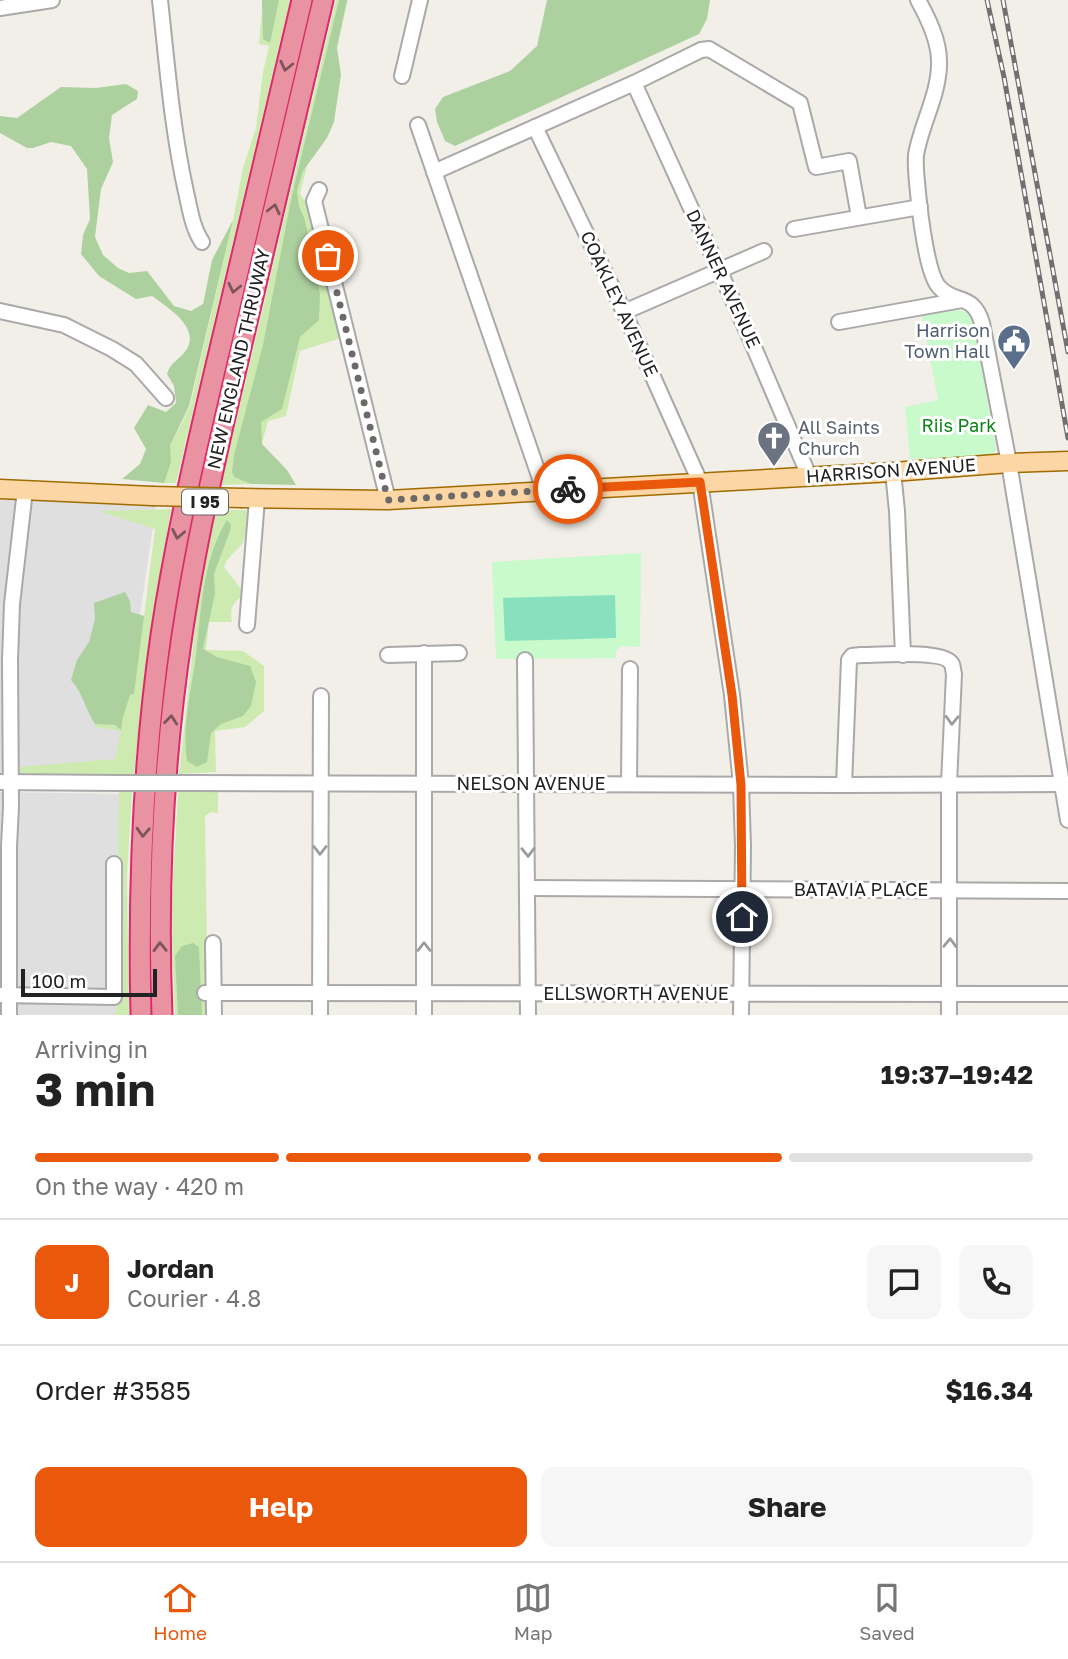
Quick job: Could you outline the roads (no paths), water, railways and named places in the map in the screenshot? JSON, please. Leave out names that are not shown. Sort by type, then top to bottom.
[{"type":"highway","name":"NEW ENGLAND THRUWAY","points":[[141,1015],[140,909],[145,788],[157,668],[171,571],[200,431],[302,0]]},
{"type":"highway","name":"NEW ENGLAND THRUWAY","points":[[162,1015],[160,912],[164,813],[172,713],[185,615],[211,474],[323,0]]},
{"type":"main road","name":"HARRISON AVENUE","points":[[0,489],[152,496],[388,500],[1068,461]]},
{"type":"street","points":[[0,8],[52,0]]},
{"type":"street","points":[[160,0],[183,179],[195,231],[202,242]]},
{"type":"street","points":[[402,76],[420,0]]},
{"type":"street","points":[[918,0],[933,33],[939,60],[934,92],[916,156],[920,207],[934,279],[942,290],[976,307],[982,323],[1009,463],[1068,820]]},
{"type":"street","points":[[434,172],[706,49],[800,103],[816,167],[849,161],[859,217]]},
{"type":"street","name":"DANNER AVENUE","points":[[634,83],[809,476]]},
{"type":"street","points":[[418,125],[544,490]]},
{"type":"street","name":"COAKLEY AVENUE","points":[[535,127],[624,312],[700,482],[732,695],[741,785],[741,1015]]},
{"type":"street","points":[[319,190],[314,201],[388,500]]},
{"type":"street","points":[[794,229],[920,207]]},
{"type":"street","points":[[624,312],[764,251]]},
{"type":"street","points":[[839,322],[964,299]]},
{"type":"street","points":[[0,311],[64,325],[112,349],[136,364],[166,398]]},
{"type":"street","points":[[893,472],[898,512],[903,655]]},
{"type":"street","points":[[9,1015],[4,995],[6,782],[12,604],[25,490]]},
{"type":"street","points":[[247,625],[250,498]]},
{"type":"street","points":[[424,653],[424,1015]]},
{"type":"street","points":[[388,655],[458,653]]},
{"type":"street","points":[[845,785],[848,668],[852,656],[936,655],[952,664],[949,1015]]},
{"type":"street","points":[[525,660],[528,1015]]},
{"type":"street","points":[[629,784],[630,669]]},
{"type":"street","points":[[320,1015],[321,696]]},
{"type":"street","name":"NELSON AVENUE","points":[[6,782],[1062,784]]},
{"type":"street","points":[[4,995],[114,997],[114,864]]},
{"type":"street","name":"BATAVIA PLACE","points":[[528,888],[1068,891]]},
{"type":"street","points":[[213,943],[209,993],[214,1015]]},
{"type":"street","name":"ELLSWORTH AVENUE","points":[[209,993],[1068,994]]},
{"type":"railway","points":[[987,0],[1004,77],[1068,438]]},
{"type":"railway","points":[[1003,0],[1068,352]]},
{"type":"place","name":"Harrison Town Hall","points":[[1014,371]]},
{"type":"place","name":"All Saints Church","points":[[774,468]]},
{"type":"park label","name":"Riis Park","points":[[959,426]]}]
